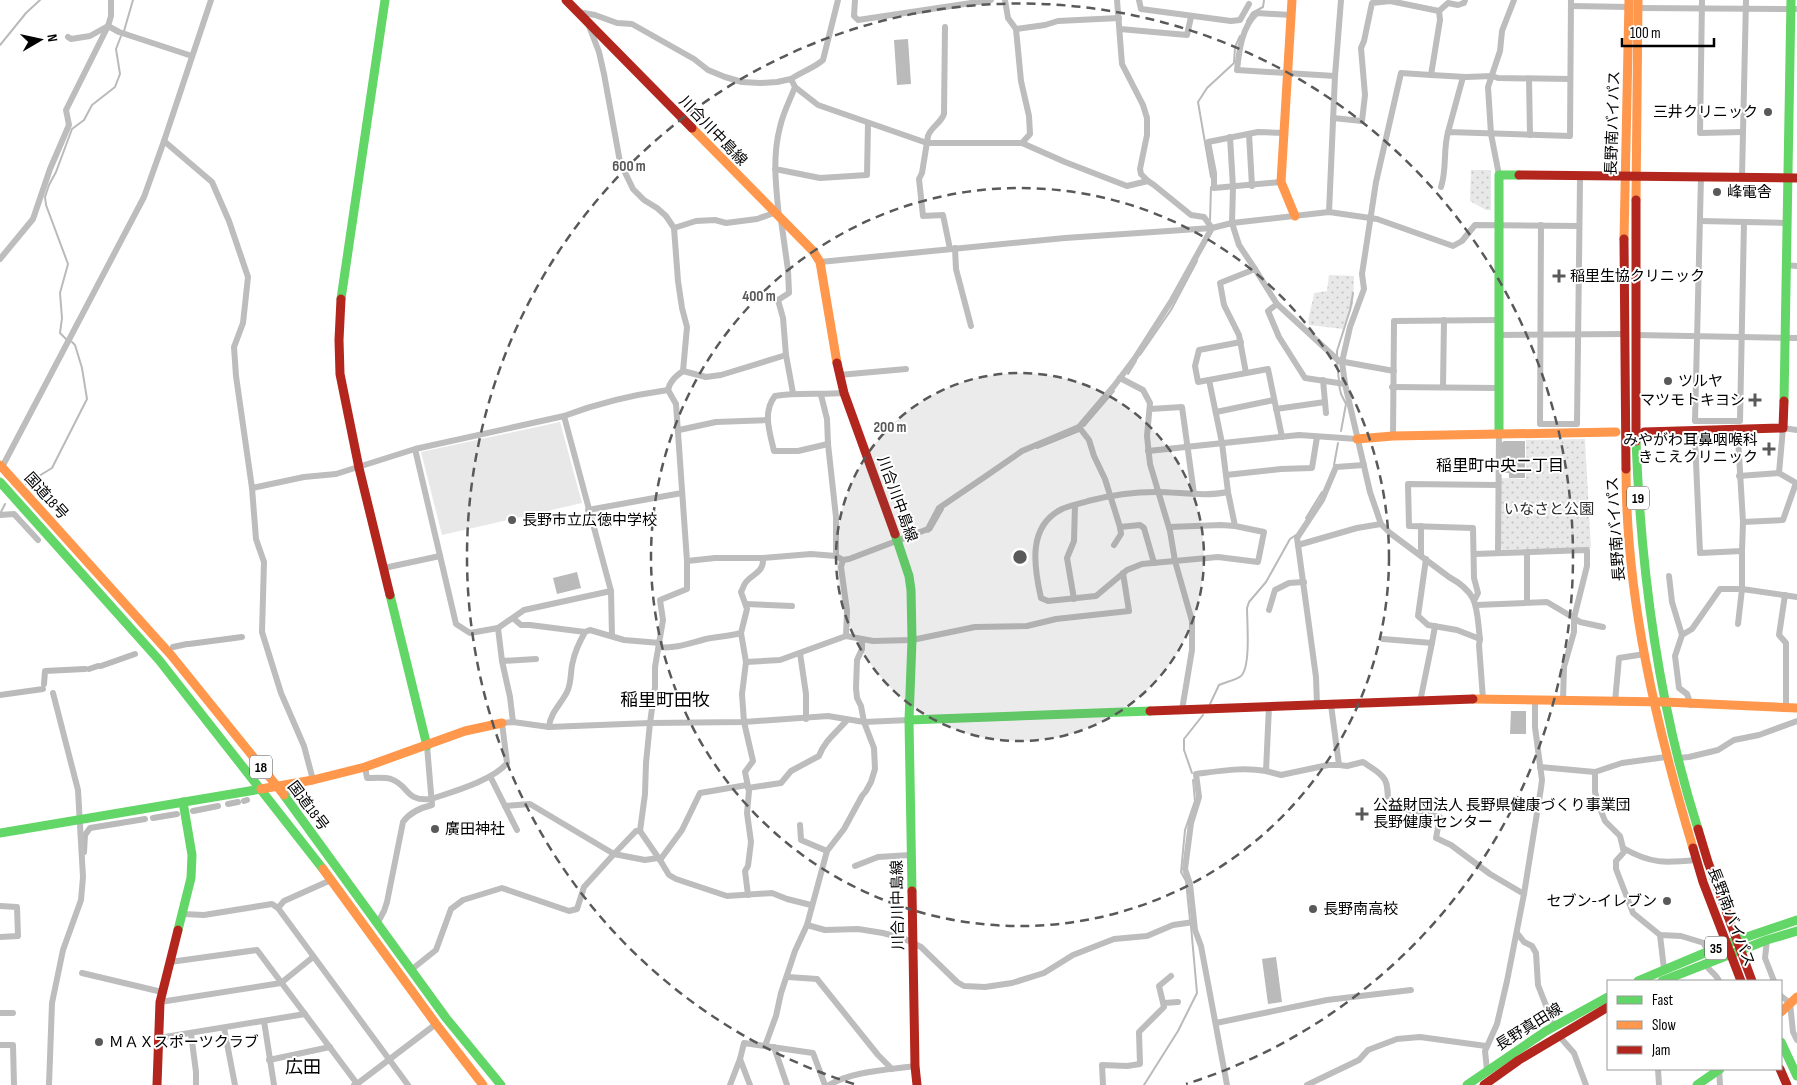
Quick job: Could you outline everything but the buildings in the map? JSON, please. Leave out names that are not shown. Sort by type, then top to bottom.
[{"type":"main road","points":[[386,0],[341,296],[340,374],[360,468],[427,746]]},
{"type":"main road","name":"川合川中島線","points":[[566,0],[812,251],[820,262],[839,375],[844,393],[910,576],[912,640],[909,720],[910,855],[917,1085]]},
{"type":"main road","points":[[1292,0],[1282,182],[1295,216]]},
{"type":"main road","name":"長野南バイパス","points":[[1634,4],[1625,176],[1624,264],[1631,335],[1638,493],[1646,582],[1665,702],[1697,830],[1752,980]]},
{"type":"main road","name":"長野南バイパス","points":[[1634,4],[1636,177],[1626,483],[1632,579],[1653,703],[1666,757],[1696,860],[1741,980]]},
{"type":"main road","points":[[1644,432],[1783,428],[1785,265],[1792,178],[1793,6]]},
{"type":"main road","points":[[1499,434],[1499,175],[1792,178]]},
{"type":"main road","points":[[1357,439],[1392,436],[1616,432]]},
{"type":"main road","name":"国道18号","points":[[1,467],[171,655],[295,809],[446,1018],[501,1085]]},
{"type":"main road","name":"国道18号","points":[[0,482],[159,660],[331,880],[483,1085]]},
{"type":"main road","points":[[909,720],[1483,699],[1665,702],[1797,708]]},
{"type":"main road","points":[[0,833],[313,780],[366,767],[465,731],[502,723]]},
{"type":"main road","points":[[156,1085],[160,1002],[191,878],[192,855],[183,802]]},
{"type":"main road","name":"35","points":[[1640,980],[1726,944],[1797,920]]},
{"type":"main road","name":"35","points":[[1664,980],[1767,940],[1797,931]]},
{"type":"main road","name":"長野真田線","points":[[1467,1085],[1554,1026],[1607,998]]},
{"type":"main road","points":[[1782,1011],[1793,1000]]},
{"type":"main road","name":"長野真田線","points":[[1488,1084],[1519,1060],[1607,1008]]},
{"type":"main road","points":[[1782,1044],[1797,1076]]},
{"type":"main road","points":[[1487,1070],[1488,1084]]},
{"type":"main road","points":[[1697,1085],[1718,1070]]},
{"type":"main road","points":[[1780,1070],[1788,1085]]},
{"type":"street","points":[[0,259],[33,219],[50,169],[69,125],[66,110],[108,26],[111,16],[111,0]]},
{"type":"street","points":[[1,467],[144,197],[211,0]]},
{"type":"street","points":[[578,12],[595,15],[617,23],[632,24],[694,59],[708,70],[742,82],[760,83],[777,82],[791,78],[823,60],[838,0]]},
{"type":"street","points":[[855,0],[854,16],[858,20],[991,0]]},
{"type":"street","points":[[1005,0],[1008,18],[1016,29],[1020,82],[1030,127],[1030,134],[1022,143]]},
{"type":"street","points":[[1118,0],[1122,64],[1144,105],[1146,118],[1148,135],[1140,169],[1141,174],[1192,215],[1204,217],[1212,228]]},
{"type":"street","points":[[1139,0],[1141,9],[1231,21],[1240,20],[1247,2],[1256,11],[1291,15]]},
{"type":"street","points":[[1329,212],[1335,76],[1341,0]]},
{"type":"street","points":[[1439,11],[1448,3],[1458,5],[1464,3],[1465,0]]},
{"type":"street","points":[[1499,175],[1491,134],[1488,88],[1500,51],[1502,32],[1514,0]]},
{"type":"street","points":[[1702,0],[1700,134],[1743,132]]},
{"type":"street","points":[[1742,177],[1746,0]]},
{"type":"street","points":[[1333,118],[1362,121],[1365,96],[1360,48],[1364,41],[1372,3],[1390,1],[1416,3],[1439,11]]},
{"type":"street","points":[[1448,132],[1570,136],[1571,3],[1702,8],[1793,6]]},
{"type":"street","points":[[1256,11],[1239,47],[1237,70],[1335,76]]},
{"type":"street","points":[[1431,74],[1440,20],[1439,11]]},
{"type":"street","points":[[1120,29],[1187,35],[1191,17]]},
{"type":"street","points":[[1016,29],[1058,21],[1119,18]]},
{"type":"street","points":[[586,20],[599,52],[620,162],[633,189],[644,200],[666,216],[674,228],[678,280],[687,327],[684,371],[669,385],[668,390],[676,404],[679,430],[687,589],[660,600],[663,620],[655,667],[655,687],[640,831],[669,875],[676,879],[727,896],[772,893],[812,905]]},
{"type":"street","points":[[68,37],[71,39],[90,36],[108,26]]},
{"type":"street","points":[[108,26],[118,32],[192,56]]},
{"type":"street","points":[[945,27],[944,114],[942,120],[930,130],[922,173],[919,179],[923,216],[943,215],[971,326]]},
{"type":"street","points":[[1475,602],[1460,583],[1390,533],[1381,524],[1370,492],[1357,439],[1342,362],[1350,327],[1364,289],[1362,274],[1376,182],[1401,73],[1492,76],[1498,78],[1570,79]]},
{"type":"street","points":[[1442,187],[1446,141],[1463,76]]},
{"type":"street","points":[[791,78],[795,86],[818,105],[927,143],[1022,143],[1127,186],[1148,181]]},
{"type":"street","points":[[1529,79],[1530,135]]},
{"type":"street","points":[[792,393],[784,326],[778,300],[789,293],[788,270],[778,217],[775,169],[780,128],[795,86]]},
{"type":"street","points":[[775,169],[820,178],[868,175],[868,123]]},
{"type":"street","points":[[1282,182],[1214,188],[1214,173],[1208,142],[1258,132],[1285,133]]},
{"type":"street","points":[[1249,134],[1252,186]]},
{"type":"street","points":[[1230,138],[1233,187],[1232,224],[1239,245],[1278,304],[1339,361],[1394,371]]},
{"type":"street","points":[[164,141],[212,182],[229,221],[248,277],[244,323],[234,347],[236,376],[252,488],[256,539],[264,562],[262,632],[281,693],[304,746],[313,780]]},
{"type":"street","points":[[1701,176],[1695,421],[1740,421],[1744,222]]},
{"type":"street","points":[[1541,225],[1540,424],[1577,424],[1580,182]]},
{"type":"street","points":[[820,262],[1125,233],[1212,228],[1329,212],[1370,218],[1408,229],[1453,246],[1462,241],[1475,225],[1579,226]]},
{"type":"street","points":[[674,228],[696,221],[715,220],[726,223],[778,217]]},
{"type":"street","points":[[1700,221],[1787,223]]},
{"type":"street","points":[[687,561],[811,554],[836,556],[843,560],[928,529],[939,508],[1022,451],[1080,428],[1120,378],[1172,300],[1212,228]]},
{"type":"street","points":[[1785,265],[1797,266]]},
{"type":"street","points":[[1246,373],[1241,342],[1224,304],[1220,283],[1255,269]]},
{"type":"street","points":[[1278,304],[1268,311],[1279,336],[1305,378],[1345,384]]},
{"type":"street","points":[[1443,388],[1444,320]]},
{"type":"street","points":[[1392,436],[1394,321],[1498,320]]},
{"type":"street","points":[[1498,335],[1797,338]]},
{"type":"street","points":[[1241,342],[1199,350],[1195,366],[1198,382],[1268,369],[1282,437]]},
{"type":"street","points":[[684,371],[706,377],[721,375],[786,355]]},
{"type":"street","points":[[839,375],[906,369]]},
{"type":"street","points":[[1120,378],[1142,390],[1150,403],[1147,426],[1150,464],[1169,527],[1175,561],[1192,621],[1192,650],[1182,710]]},
{"type":"street","points":[[1209,380],[1222,443],[1228,492],[1235,526]]},
{"type":"street","points":[[1323,380],[1326,413]]},
{"type":"street","points":[[1392,387],[1498,388]]},
{"type":"street","points":[[252,488],[336,474],[416,449],[564,416],[594,405],[626,397],[668,390]]},
{"type":"street","points":[[828,444],[798,451],[774,452],[768,420],[768,404],[775,396],[792,393],[821,395],[844,393]]},
{"type":"street","points":[[821,395],[827,420],[836,517],[835,534],[838,547],[836,556]]},
{"type":"street","points":[[1216,412],[1274,400]]},
{"type":"street","points":[[1276,409],[1325,402]]},
{"type":"street","points":[[1150,409],[1182,407],[1194,494]]},
{"type":"street","points":[[564,416],[611,591],[612,636]]},
{"type":"street","points":[[679,430],[716,422],[768,420]]},
{"type":"street","points":[[1080,428],[1089,440],[1105,479],[1120,527],[1121,534],[1114,545]]},
{"type":"street","points":[[1779,473],[1783,428],[1797,430]]},
{"type":"street","points":[[1498,552],[1499,434]]},
{"type":"street","points":[[1148,451],[1299,435],[1357,439]]},
{"type":"street","points":[[1226,475],[1281,469],[1312,468],[1317,437]]},
{"type":"street","points":[[1738,624],[1742,589],[1743,522],[1738,438],[1695,439],[1700,553],[1742,551]]},
{"type":"street","points":[[416,449],[456,624],[470,634],[498,628],[524,610],[611,591]]},
{"type":"street","points":[[1317,705],[1316,677],[1298,538],[1322,500],[1336,467],[1364,464]]},
{"type":"street","points":[[1739,476],[1779,473],[1796,483],[1783,520],[1743,522]]},
{"type":"street","points":[[1483,699],[1480,639],[1475,602],[1478,594],[1474,578],[1473,528],[1409,526],[1408,484],[1498,485]]},
{"type":"street","points":[[1169,527],[1221,525],[1264,532],[1258,562],[1218,557],[1135,566],[1123,573],[1096,596],[1048,601],[1041,598],[1034,556],[1037,539],[1046,524],[1062,509],[1109,496],[1132,492],[1211,495],[1228,492]]},
{"type":"street","points":[[588,510],[682,493]]},
{"type":"street","points":[[1074,599],[1067,558],[1074,541],[1076,505]]},
{"type":"street","points":[[0,515],[14,514],[38,540]]},
{"type":"street","points":[[1298,545],[1357,528],[1381,524]]},
{"type":"street","points":[[1120,527],[1140,525],[1144,528],[1154,563]]},
{"type":"street","points":[[1421,526],[1423,557],[1418,616],[1428,625],[1466,633],[1480,639]]},
{"type":"street","points":[[1474,554],[1587,550],[1588,566],[1574,618],[1574,632],[1564,667],[1564,700]]},
{"type":"street","points":[[1527,552],[1528,602]]},
{"type":"street","points":[[384,568],[440,556]]},
{"type":"street","points":[[748,895],[744,878],[751,842],[748,786],[745,772],[753,761],[744,722],[742,694],[746,662],[741,633],[747,609],[742,592],[746,581],[758,573],[764,561],[763,558]]},
{"type":"street","points":[[843,560],[841,568],[848,611],[846,636]]},
{"type":"street","points":[[746,662],[780,660],[846,636],[884,642],[912,640],[975,627],[1027,626],[1056,619],[1129,611],[1123,573]]},
{"type":"street","points":[[1669,576],[1672,602],[1682,634],[1675,656],[1679,688],[1687,694],[1691,704]]},
{"type":"street","points":[[1269,610],[1275,590],[1289,583],[1304,582]]},
{"type":"street","points":[[1682,634],[1692,629],[1720,589],[1742,589],[1797,597]]},
{"type":"street","points":[[1785,595],[1780,635],[1786,643],[1786,708]]},
{"type":"street","points":[[1475,602],[1547,602],[1580,622],[1603,627]]},
{"type":"street","points":[[746,604],[792,606]]},
{"type":"street","points":[[514,618],[521,625],[585,632],[590,630],[624,640],[678,647],[707,639],[741,633]]},
{"type":"street","points":[[1420,702],[1436,626]]},
{"type":"street","points":[[498,628],[513,722]]},
{"type":"street","points":[[550,727],[550,722],[558,704],[567,692],[571,679],[572,661],[585,632]]},
{"type":"street","points":[[1383,639],[1432,643]]},
{"type":"street","points":[[766,1046],[795,951],[807,925],[827,851],[844,828],[871,782],[875,769],[874,748],[864,722],[862,706],[857,698],[857,660],[862,649],[862,640]]},
{"type":"street","points":[[800,653],[806,694],[806,718]]},
{"type":"street","points":[[1616,702],[1619,658],[1645,654]]},
{"type":"street","points":[[502,661],[536,659]]},
{"type":"street","points":[[49,1085],[52,1003],[55,982],[82,891],[78,790],[53,693]]},
{"type":"street","points":[[1487,1070],[1484,1057],[1486,1046],[1498,1024],[1517,933],[1542,788],[1535,727],[1536,700]]},
{"type":"street","points":[[1331,705],[1338,766]]},
{"type":"street","points":[[1266,771],[1268,706]]},
{"type":"street","points":[[366,767],[367,778],[389,778],[398,783],[412,797],[423,800],[431,799],[491,778],[507,764],[502,723],[513,722],[550,727],[650,722],[744,722],[828,716],[864,722],[909,720]]},
{"type":"street","points":[[505,806],[530,804],[614,854],[645,860],[659,859],[682,830],[700,793],[781,783],[792,771],[819,756],[822,746],[848,720]]},
{"type":"street","points":[[1678,758],[1718,750],[1734,740],[1759,735],[1797,721]]},
{"type":"street","points":[[377,924],[387,902],[403,822],[410,814],[432,805],[427,746]]},
{"type":"street","points":[[1540,767],[1594,772],[1622,764],[1666,757]]},
{"type":"street","points":[[1227,1085],[1201,946],[1194,922],[1190,884],[1185,870],[1190,823],[1199,797],[1196,774],[1254,769],[1281,775],[1328,765],[1347,766],[1363,762],[1384,777],[1388,785],[1388,806],[1440,817],[1436,838],[1451,845],[1490,874],[1524,894]]},
{"type":"street","points":[[1594,772],[1595,792],[1602,814],[1605,821],[1620,836],[1624,852],[1616,861],[1616,869],[1633,913],[1660,935],[1692,938],[1704,943],[1705,946]]},
{"type":"street","points":[[491,778],[517,830]]},
{"type":"street","points":[[800,825],[801,840],[827,851]]},
{"type":"street","points":[[411,970],[436,950],[451,909],[463,900],[502,888],[569,911],[577,909],[584,887],[636,831],[640,831]]},
{"type":"street","points":[[1623,848],[1640,858],[1651,861],[1696,860]]},
{"type":"street","points":[[855,866],[878,857],[910,855]]},
{"type":"street","points":[[278,908],[284,901],[331,880]]},
{"type":"street","points":[[182,914],[204,915],[272,904],[278,908],[408,1085]]},
{"type":"street","points":[[0,906],[17,907],[18,936],[0,937]]},
{"type":"street","points":[[807,925],[825,930],[858,929],[905,939],[927,953],[957,982],[964,986],[985,987],[1044,973],[1073,955],[1114,939],[1147,936],[1173,925],[1194,922]]},
{"type":"street","points":[[1517,933],[1524,942],[1532,946],[1536,953],[1538,985],[1554,1026]]},
{"type":"street","points":[[1660,935],[1664,969]]},
{"type":"street","points":[[1767,940],[1765,958],[1774,980]]},
{"type":"street","points":[[170,962],[257,950],[330,1047],[356,1085],[436,1024]]},
{"type":"street","points":[[160,1002],[281,983],[313,957]]},
{"type":"street","points":[[1705,963],[1707,968],[1716,974],[1719,980]]},
{"type":"street","points":[[82,973],[162,992]]},
{"type":"street","points":[[1103,1085],[1102,1065],[1127,1066],[1140,1064],[1139,1032],[1161,1011],[1164,1004],[1160,986],[1171,976]]},
{"type":"street","points":[[788,977],[817,979],[878,1055],[892,1069]]},
{"type":"street","points":[[1216,1022],[1327,1000],[1411,990]]},
{"type":"street","points":[[1793,1000],[1793,1032],[1797,1040]]},
{"type":"street","points":[[1164,1004],[1178,1002]]},
{"type":"street","points":[[0,1013],[13,1013]]},
{"type":"street","points":[[159,1038],[304,1014]]},
{"type":"street","points":[[264,1021],[274,1085]]},
{"type":"street","points":[[224,1028],[234,1085]]},
{"type":"street","points":[[191,1034],[196,1085]]},
{"type":"street","points":[[1559,1036],[1574,1053],[1586,1085]]},
{"type":"street","points":[[1308,1085],[1359,1060],[1368,1050],[1397,1039],[1420,1037],[1486,1046]]},
{"type":"street","points":[[730,1085],[744,1043],[813,1053],[825,1085]]},
{"type":"street","points":[[0,1045],[13,1045],[14,1085]]},
{"type":"street","points":[[270,1060],[330,1047]]},
{"type":"street","points":[[774,1047],[787,1085]]},
{"type":"street","points":[[740,1059],[750,1085]]},
{"type":"street","points":[[829,1085],[839,1079],[915,1066]]},
{"type":"street","points":[[1658,1070],[1659,1085]]},
{"type":"street","points":[[1719,1070],[1720,1085]]},
{"type":"green space","points":[[1471,170],[1491,170],[1491,210],[1486,210],[1470,201]]},
{"type":"green space","points":[[1329,275],[1354,276],[1353,305],[1343,329],[1309,325],[1314,293],[1327,291]]},
{"type":"green space","points":[[560,422],[582,503],[442,535],[421,452]]},
{"type":"green space","name":"いなさと公園","points":[[1585,439],[1591,548],[1502,550],[1500,548],[1500,478],[1526,479],[1526,440]]},
{"type":"shaded area","points":[[908,39],[911,84],[897,85],[894,40]]},
{"type":"shaded area","points":[[1504,441],[1525,441],[1525,478],[1509,478],[1509,473],[1504,473],[1504,467],[1501,467],[1501,443]]},
{"type":"shaded area","points":[[577,572],[581,588],[557,594],[553,578]]},
{"type":"shaded area","points":[[1511,711],[1526,711],[1526,734],[1510,734]]},
{"type":"shaded area","points":[[1276,957],[1282,1002],[1268,1004],[1262,959]]},
{"type":"waterway","points":[[0,45],[26,13],[40,0]]},
{"type":"waterway","points":[[124,31],[133,0]]},
{"type":"waterway","points":[[1247,21],[1252,13],[1263,7],[1264,0]]},
{"type":"waterway","points":[[66,339],[60,333],[62,318],[60,293],[68,264],[46,205],[45,197],[72,129],[84,120],[92,105],[115,87],[120,74],[116,49],[121,36]]},
{"type":"waterway","points":[[1211,177],[1198,102],[1207,88],[1234,63],[1235,47],[1240,36]]},
{"type":"waterway","points":[[1210,220],[1211,187]]},
{"type":"waterway","points":[[1140,355],[1171,310],[1197,261]]},
{"type":"waterway","points":[[1337,356],[1353,293]]},
{"type":"waterway","points":[[26,484],[52,468],[87,399],[82,368],[75,345],[72,342]]},
{"type":"waterway","points":[[1128,374],[1136,361]]},
{"type":"waterway","points":[[1337,362],[1339,381]]},
{"type":"waterway","points":[[1339,385],[1346,404],[1341,431]]},
{"type":"waterway","points":[[1084,426],[1114,391]]},
{"type":"waterway","points":[[1037,448],[1079,431]]},
{"type":"waterway","points":[[1334,465],[1338,443]]},
{"type":"waterway","points":[[1306,518],[1322,492]]},
{"type":"waterway","points":[[1,512],[5,504]]},
{"type":"waterway","points":[[928,532],[943,509]]},
{"type":"waterway","points":[[1210,704],[1219,685],[1234,680],[1241,676],[1244,671],[1247,654],[1247,608],[1249,602],[1266,582],[1290,539],[1296,535]]},
{"type":"waterway","points":[[189,644],[242,637]]},
{"type":"waterway","points":[[173,647],[187,644]]},
{"type":"waterway","points":[[101,666],[135,654]]},
{"type":"waterway","points":[[89,669],[98,666]]},
{"type":"waterway","points":[[44,684],[45,671],[85,669]]},
{"type":"waterway","points":[[0,695],[43,689]]},
{"type":"waterway","points":[[1192,773],[1184,750],[1184,739],[1203,715]]},
{"type":"waterway","points":[[1190,920],[1186,881],[1181,872],[1185,830],[1195,801],[1193,780]]},
{"type":"waterway","points":[[290,792],[300,790]]},
{"type":"waterway","points":[[228,804],[238,802]]},
{"type":"waterway","points":[[193,811],[218,806]]},
{"type":"waterway","points":[[153,818],[177,814]]},
{"type":"waterway","points":[[84,852],[85,835],[90,828],[145,819]]},
{"type":"waterway","points":[[1144,1085],[1178,1031],[1197,993],[1191,926]]},
{"type":"traffic: fast","points":[[341,299],[385,0]]},
{"type":"traffic: fast","points":[[1784,401],[1791,0]]},
{"type":"traffic: fast","points":[[1499,434],[1499,175],[1519,175]]},
{"type":"traffic: fast","points":[[1636,441],[1642,539],[1654,637],[1672,734],[1698,829]]},
{"type":"traffic: fast","points":[[0,482],[159,660],[323,869]]},
{"type":"traffic: fast","points":[[895,534],[909,576],[911,590],[912,640],[909,720],[912,891]]},
{"type":"traffic: fast","points":[[390,595],[427,746]]},
{"type":"traffic: fast","points":[[909,720],[1150,711]]},
{"type":"traffic: fast","points":[[0,833],[261,789]]},
{"type":"traffic: fast","points":[[284,795],[446,1018],[501,1085]]},
{"type":"traffic: fast","points":[[178,930],[191,878],[192,855],[183,802]]},
{"type":"traffic: fast","points":[[1640,980],[1726,944],[1797,920]]},
{"type":"traffic: fast","points":[[1665,980],[1767,940],[1797,931]]},
{"type":"traffic: fast","points":[[1467,1085],[1546,1031],[1607,998]]},
{"type":"traffic: fast","points":[[1782,1044],[1797,1076]]},
{"type":"traffic: fast","points":[[1697,1085],[1719,1070]]},
{"type":"traffic: slow","points":[[1292,0],[1281,182],[1295,216]]},
{"type":"traffic: slow","points":[[1624,239],[1629,0]]},
{"type":"traffic: slow","points":[[1636,200],[1638,0]]},
{"type":"traffic: slow","points":[[692,128],[813,251],[820,262],[837,363]]},
{"type":"traffic: slow","points":[[1357,439],[1393,436],[1616,432]]},
{"type":"traffic: slow","points":[[0,465],[171,655],[284,795]]},
{"type":"traffic: slow","points":[[1626,469],[1627,518],[1637,614],[1667,755],[1693,848]]},
{"type":"traffic: slow","points":[[1473,699],[1665,702],[1797,708]]},
{"type":"traffic: slow","points":[[261,789],[313,780],[365,767],[465,731],[502,723]]},
{"type":"traffic: slow","points":[[323,869],[483,1085]]},
{"type":"traffic: slow","points":[[1782,1011],[1797,997]]},
{"type":"traffic: jam","points":[[566,0],[692,128]]},
{"type":"traffic: jam","points":[[1519,175],[1797,178]]},
{"type":"traffic: jam","points":[[1636,200],[1636,441]]},
{"type":"traffic: jam","points":[[1624,239],[1626,469]]},
{"type":"traffic: jam","points":[[341,299],[340,374],[359,468],[390,595]]},
{"type":"traffic: jam","points":[[837,363],[844,393],[895,534]]},
{"type":"traffic: jam","points":[[1644,432],[1783,428],[1784,401]]},
{"type":"traffic: jam","points":[[1150,711],[1473,699]]},
{"type":"traffic: jam","points":[[1698,829],[1708,862],[1752,980]]},
{"type":"traffic: jam","points":[[1693,848],[1703,882],[1741,980]]},
{"type":"traffic: jam","points":[[912,891],[915,1066],[917,1085]]},
{"type":"traffic: jam","points":[[157,1085],[160,1002],[178,930]]},
{"type":"traffic: jam","points":[[1484,1085],[1519,1060],[1607,1008]]},
{"type":"traffic: jam","points":[[1780,1070],[1787,1085]]},
{"type":"place","name":"三井クリニック","points":[[1768,112]]},
{"type":"place","name":"峰電舎","points":[[1717,192]]},
{"type":"place","name":"稲里生協クリニック","points":[[1559,276]]},
{"type":"place","name":"ツルヤ","points":[[1668,381]]},
{"type":"place","name":"マツモトキヨシ","points":[[1755,400]]},
{"type":"place","name":"みやがわ耳鼻咽喉科 きこえクリニック","points":[[1769,449]]},
{"type":"place","name":"長野市立広徳中学校","points":[[512,520]]},
{"type":"place","name":"公益財団法人 長野県健康づくり事業団 長野健康センター","points":[[1362,814]]},
{"type":"place","name":"廣田神社","points":[[435,829]]},
{"type":"place","name":"セブン-イレブン","points":[[1667,901]]},
{"type":"place","name":"長野南高校","points":[[1313,909]]},
{"type":"place","name":"ＭＡＸスポーツクラブ","points":[[99,1042]]},
{"type":"district","name":"稲里町中央二丁目","points":[[1500,466]]},
{"type":"district","name":"稲里町田牧","points":[[665,700]]},
{"type":"district","name":"広田","points":[[303,1067]]}]
